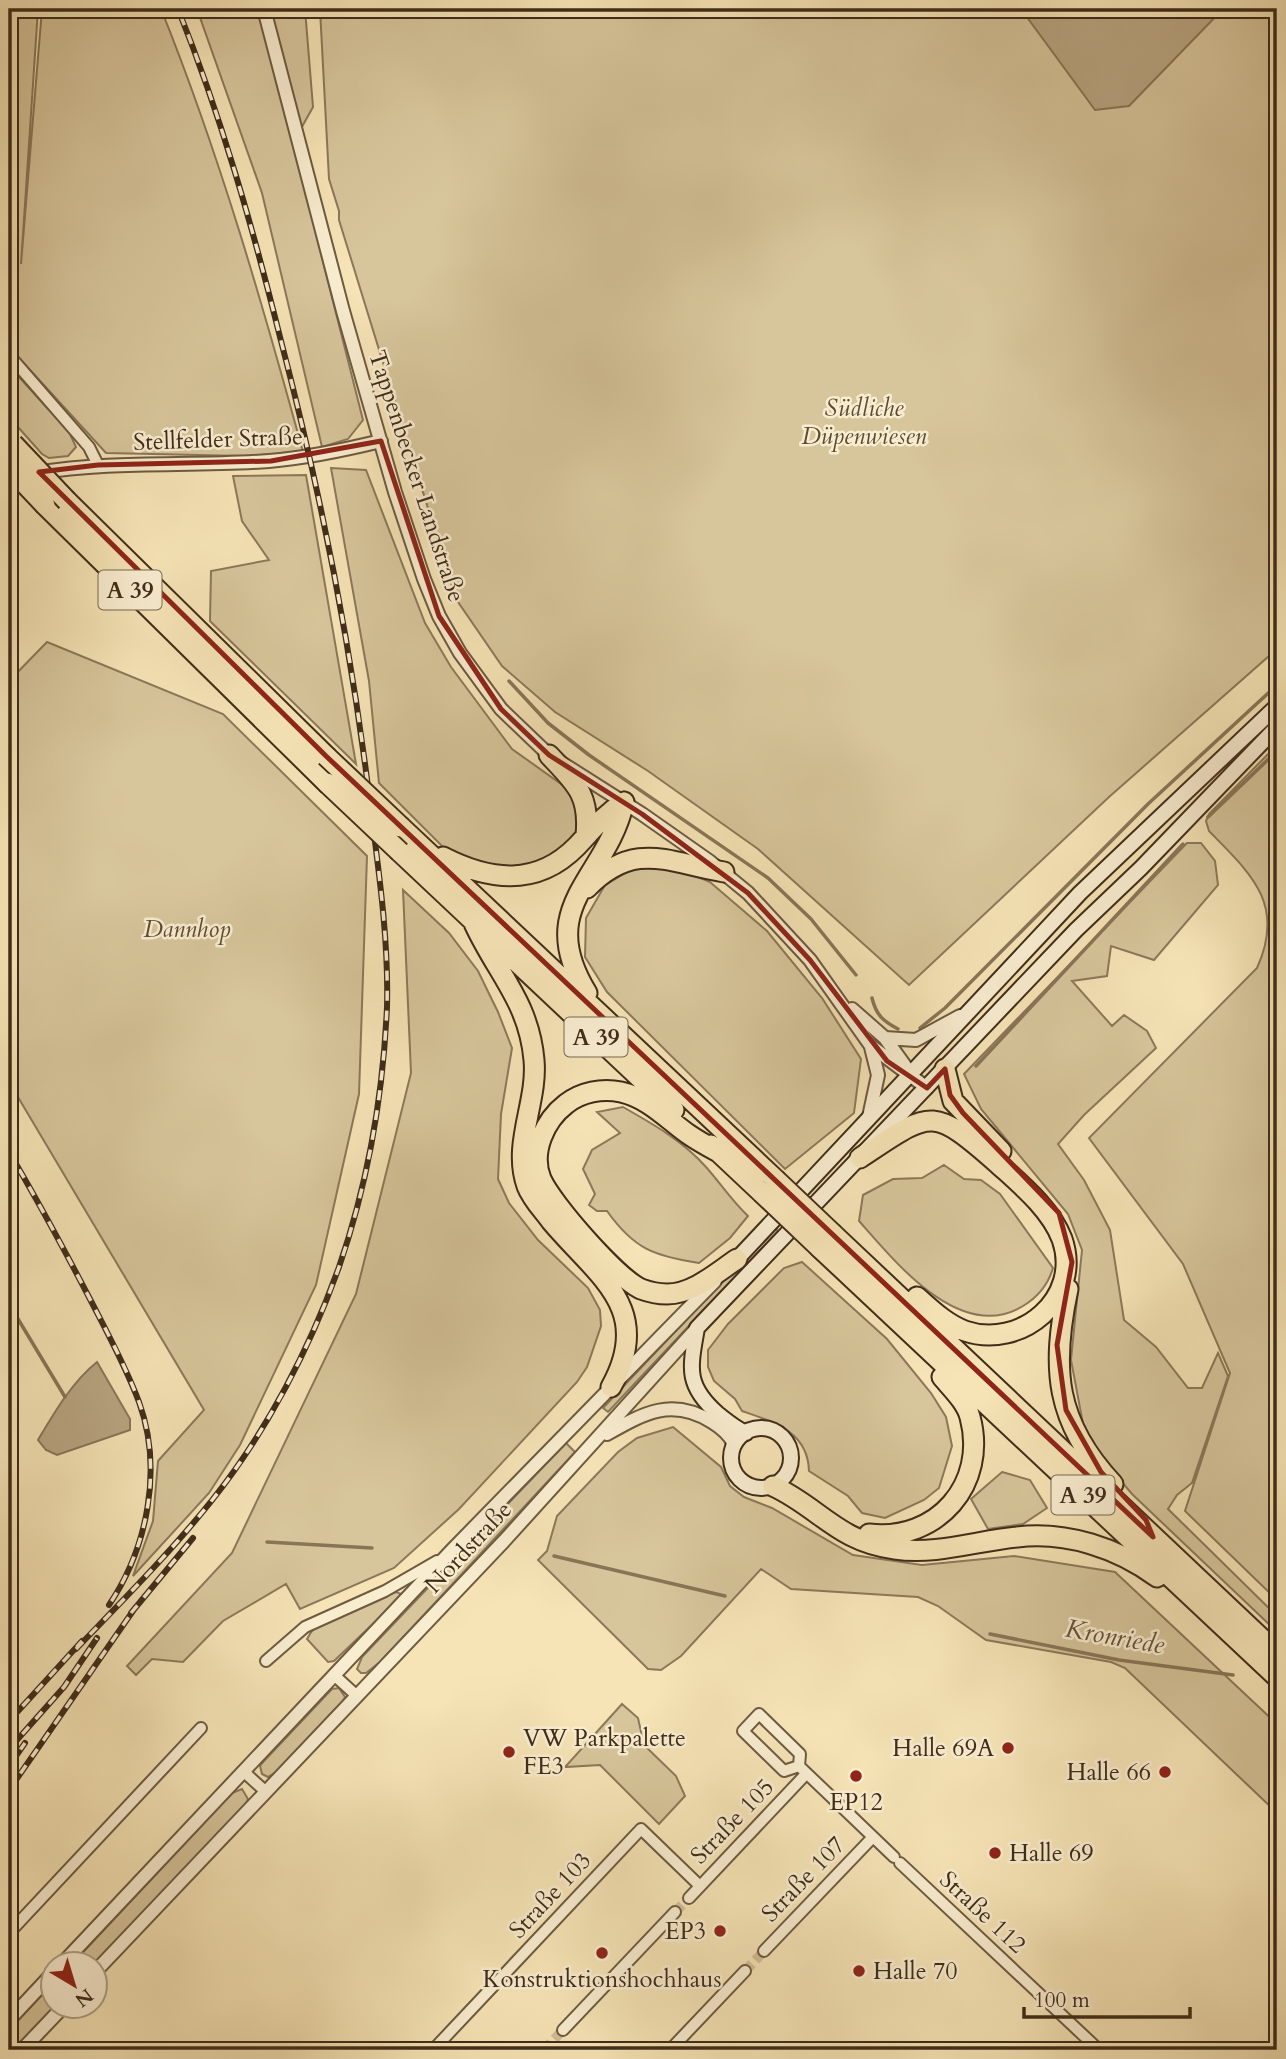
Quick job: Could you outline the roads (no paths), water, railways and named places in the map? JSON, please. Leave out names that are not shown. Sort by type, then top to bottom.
[{"type":"highway","name":"A 39","points":[[11,442],[66,501],[326,756],[608,1022],[826,1241],[1153,1538],[1268,1657],[1277,1677]]},
{"type":"highway","name":"A 39","points":[[9,467],[327,783],[720,1153],[769,1186]]},
{"type":"highway","points":[[549,755],[584,797],[588,813],[586,835]]},
{"type":"highway","points":[[421,846],[466,869],[490,876],[514,878],[537,873],[560,861],[600,818],[624,802]]},
{"type":"highway","points":[[608,1022],[586,992],[567,949],[567,922],[574,901],[619,825],[624,802]]},
{"type":"highway","points":[[574,901],[600,875],[620,863],[638,858],[674,859],[724,872]]},
{"type":"highway","points":[[473,921],[483,944],[517,996],[530,1030],[534,1091],[522,1152],[527,1188],[562,1234],[608,1282],[626,1319],[627,1351],[611,1387]]},
{"type":"highway","points":[[945,1069],[950,1095],[963,1113],[1059,1213],[1072,1262],[1057,1345],[1057,1365],[1066,1410],[1077,1436],[1101,1472],[1146,1520],[1153,1538]]},
{"type":"highway","points":[[720,1153],[689,1135],[659,1110],[623,1092],[603,1090],[585,1093],[554,1113],[539,1143],[538,1159],[540,1178],[562,1210],[616,1270],[639,1288],[670,1294],[690,1289],[737,1259]]},
{"type":"highway","points":[[826,1241],[854,1242],[947,1322],[966,1331],[996,1335],[1025,1328],[1040,1319],[1058,1293],[1065,1262],[1062,1241],[1052,1219],[1014,1179],[954,1125],[927,1121],[910,1125],[860,1158]]},
{"type":"highway","name":"A 39","points":[[826,1241],[907,1330],[1268,1657]]},
{"type":"highway","points":[[780,1480],[836,1521],[867,1534],[888,1537],[907,1533],[944,1515],[961,1494],[972,1470],[975,1447],[970,1415],[950,1386],[918,1353],[907,1330]]},
{"type":"highway","points":[[780,1480],[847,1536],[893,1549],[921,1552],[1037,1536],[1071,1538],[1094,1545],[1138,1563],[1209,1625],[1268,1657]]},
{"type":"main road","points":[[737,1259],[1080,893],[1277,706]]},
{"type":"main road","points":[[746,1433],[736,1429],[697,1392],[691,1376],[691,1362],[697,1328],[1076,930],[1141,869],[1277,727]]},
{"type":"main road","points":[[766,1429],[783,1438],[791,1457],[780,1480],[754,1488],[741,1481],[731,1462],[734,1444],[746,1433],[766,1429]]},
{"type":"street","name":"Tappenbecker Landstraße","points":[[264,9],[342,311],[424,579],[439,616],[478,681],[501,709],[549,755],[624,802],[724,872],[784,930],[841,999],[871,1046]]},
{"type":"street","points":[[9,355],[89,447],[98,465]]},
{"type":"street","name":"Stellfelder Straße","points":[[9,479],[98,465],[271,461],[329,453],[381,441]]},
{"type":"street","name":"Tappenbecker Landstraße","points":[[841,999],[885,1038],[912,1074]]},
{"type":"street","points":[[885,1038],[916,1040],[970,1011]]},
{"type":"street","points":[[871,1046],[887,1061],[912,1074],[927,1088]]},
{"type":"street","points":[[869,1119],[878,1075],[871,1046]]},
{"type":"street","name":"Nordstraße","points":[[74,1951],[453,1549],[737,1259]]},
{"type":"street","name":"Nordstraße","points":[[108,1958],[357,1696],[697,1328]]},
{"type":"street","points":[[597,1439],[641,1416],[675,1407],[692,1410],[719,1426],[730,1435],[734,1444]]},
{"type":"street","name":"Nordstraße","points":[[266,1661],[305,1626],[422,1572],[453,1549]]},
{"type":"street","points":[[334,1675],[357,1696]]},
{"type":"street","points":[[759,1714],[800,1754],[803,1770],[784,1771],[743,1731],[759,1714]]},
{"type":"street","points":[[9,1933],[201,1728]]},
{"type":"street","name":"Straße 112","points":[[803,1770],[1099,2050]]},
{"type":"street","name":"Straße 105","points":[[689,1898],[803,1770]]},
{"type":"street","points":[[243,1771],[266,1791]]},
{"type":"street","name":"Straße 103","points":[[433,2050],[641,1829],[700,1886]]},
{"type":"street","name":"Straße 107","points":[[764,1951],[873,1837]]},
{"type":"street","points":[[563,2030],[675,1912]]},
{"type":"street","points":[[670,2050],[745,1971]]},
{"type":"street","points":[[9,2020],[38,1989]]},
{"type":"street","points":[[22,2050],[50,2021]]},
{"type":"waterway","points":[[509,681],[548,723],[589,755],[768,878],[811,919],[856,975]]},
{"type":"waterway","points":[[920,1028],[945,1008],[1148,804],[1277,685]]},
{"type":"waterway","points":[[1208,817],[1277,751]]},
{"type":"waterway","points":[[976,1066],[1183,844]]},
{"type":"waterway","points":[[872,998],[881,1017],[898,1029]]},
{"type":"waterway","name":"Kronriede","points":[[9,1304],[65,1397]]},
{"type":"waterway","name":"Kronriede","points":[[267,1542],[372,1548]]},
{"type":"waterway","name":"Kronriede","points":[[554,1556],[725,1596]]},
{"type":"waterway","name":"Kronriede","points":[[990,1634],[1119,1660],[1233,1675]]},
{"type":"tunnel","points":[[675,1912],[689,1898]]},
{"type":"tunnel","points":[[745,1971],[764,1951]]},
{"type":"tunnel","points":[[544,2050],[563,2030]]},
{"type":"railway","points":[[76,1649],[164,1557],[213,1499],[269,1417],[301,1358],[339,1267],[358,1203],[378,1106],[385,1040],[387,978],[381,893],[351,667],[331,556],[294,392],[235,171],[178,9]]},
{"type":"railway","points":[[9,1152],[116,1351],[139,1402],[146,1427],[150,1453],[148,1506],[134,1558],[109,1605]]},
{"type":"railway","points":[[131,1613],[193,1538]]},
{"type":"railway","points":[[9,1790],[135,1608]]},
{"type":"railway","points":[[9,1749],[64,1687],[97,1638]]},
{"type":"railway","points":[[9,1721],[82,1641]]},
{"type":"railway","points":[[9,1766],[25,1743]]},
{"type":"place","name":"Halle 69A","points":[[1008,1748]]},
{"type":"place","name":"VW Parkpalette FE3","points":[[509,1752]]},
{"type":"place","name":"Halle 66","points":[[1165,1772]]},
{"type":"place","name":"EP12","points":[[856,1776]]},
{"type":"place","name":"Halle 69","points":[[995,1853]]},
{"type":"place","name":"EP3","points":[[720,1931]]},
{"type":"place","name":"Konstruktionshochhaus","points":[[602,1953]]},
{"type":"place","name":"Halle 70","points":[[859,1971]]},
{"type":"park label","name":"Südliche Düpenwiesen","points":[[864,422]]},
{"type":"park label","name":"Dannhop","points":[[187,929]]}]
